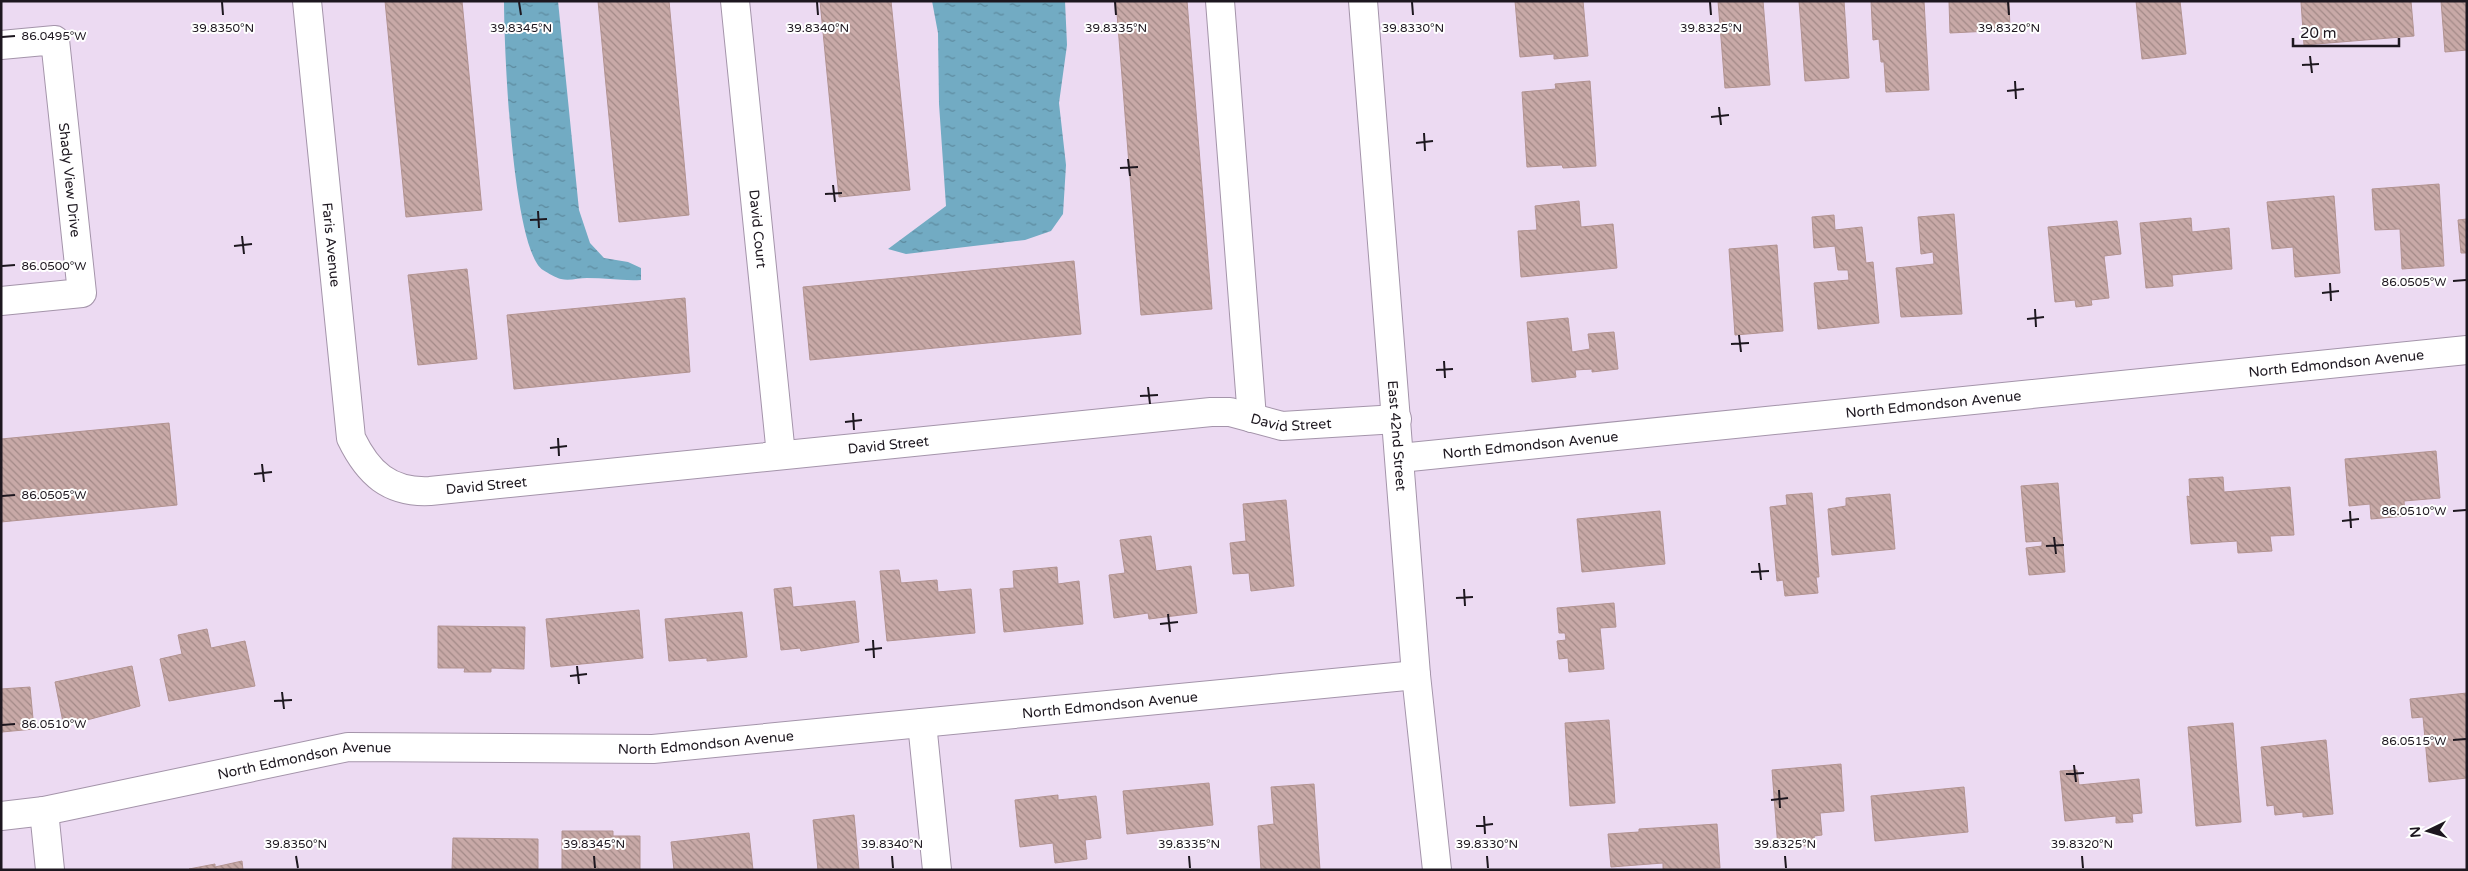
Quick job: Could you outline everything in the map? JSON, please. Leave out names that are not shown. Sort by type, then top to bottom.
[{"type":"street","name":"Faris Avenue","points":[[307,1],[351,438],[366,466],[381,479]]},
{"type":"street","name":"David Court","points":[[735,1],[781,455]]},
{"type":"street","points":[[1220,1],[1252,418]]},
{"type":"street","name":"East 42nd Street","points":[[1362,1],[1397,419],[1416,675],[1437,870]]},
{"type":"street","name":"Shady View Drive","points":[[1,45],[55,40],[82,293],[1,301]]},
{"type":"street","name":"North Edmondson Avenue","points":[[1400,458],[2467,350]]},
{"type":"street","name":"David Street","points":[[381,479],[403,489],[430,491],[1211,412],[1230,412],[1282,426],[1397,419]]},
{"type":"street","name":"North Edmondson Avenue","points":[[1,816],[44,811],[348,747],[653,750],[1416,675]]},
{"type":"street","points":[[922,723],[937,870]]},
{"type":"street","points":[[44,811],[50,870]]},
{"type":"water","points":[[504,1],[558,1],[579,210],[590,243],[604,258],[628,262],[641,268],[641,280],[561,279],[543,270],[532,254],[524,226],[512,144],[508,100]]},
{"type":"water","points":[[932,1],[1065,1],[1067,45],[1059,103],[1066,165],[1063,214],[1051,231],[1025,240],[906,254],[888,249],[946,206],[939,104],[938,33]]},
{"type":"building","points":[[385,1],[462,1],[482,210],[406,217]]},
{"type":"building","points":[[598,1],[669,1],[689,215],[619,222]]},
{"type":"building","points":[[820,1],[891,1],[910,190],[839,197]]},
{"type":"building","points":[[1116,1],[1187,1],[1212,309],[1141,315]]},
{"type":"building","points":[[1515,1],[1583,1],[1588,56],[1554,59],[1554,54],[1520,57]]},
{"type":"building","points":[[1718,1],[1763,1],[1770,85],[1725,88]]},
{"type":"building","points":[[1799,1],[1844,1],[1849,78],[1805,81]]},
{"type":"building","points":[[1871,1],[1924,1],[1929,90],[1886,92],[1884,62],[1881,62],[1879,39],[1873,40]]},
{"type":"building","points":[[1949,1],[2009,1],[2010,30],[1950,33]]},
{"type":"building","points":[[2136,1],[2180,1],[2186,54],[2142,59]]},
{"type":"building","points":[[2411,1],[2414,36],[2304,45],[2301,2]]},
{"type":"building","points":[[2441,1],[2467,1],[2467,50],[2445,52]]},
{"type":"building","points":[[1590,81],[1596,166],[1563,168],[1562,165],[1527,167],[1522,92],[1556,89],[1555,84]]},
{"type":"building","points":[[2439,184],[2444,266],[2402,269],[2400,229],[2375,230],[2372,189]]},
{"type":"building","points":[[2334,196],[2340,273],[2295,277],[2293,247],[2272,249],[2267,202]]},
{"type":"building","points":[[1579,201],[1581,227],[1613,224],[1617,268],[1521,277],[1518,231],[1537,230],[1535,206]]},
{"type":"building","points":[[1954,214],[1962,314],[1901,317],[1896,268],[1934,264],[1933,252],[1921,254],[1918,217]]},
{"type":"building","points":[[1834,215],[1835,230],[1862,227],[1866,263],[1873,262],[1879,323],[1818,329],[1814,283],[1849,280],[1848,270],[1838,270],[1835,246],[1814,248],[1812,217]]},
{"type":"building","points":[[2191,218],[2192,232],[2229,228],[2232,269],[2172,275],[2173,286],[2146,288],[2140,223]]},
{"type":"building","points":[[2467,219],[2467,253],[2461,253],[2458,220]]},
{"type":"building","points":[[2117,221],[2121,254],[2104,256],[2109,298],[2091,300],[2092,305],[2076,307],[2075,300],[2055,302],[2048,227]]},
{"type":"building","points":[[1777,245],[1783,331],[1735,335],[1729,249]]},
{"type":"building","points":[[1074,261],[1081,334],[810,360],[803,287]]},
{"type":"building","points":[[467,269],[477,359],[418,365],[408,275]]},
{"type":"building","points":[[685,298],[690,372],[514,389],[507,315]]},
{"type":"building","points":[[1568,318],[1572,352],[1590,349],[1588,334],[1614,332],[1618,369],[1592,372],[1592,369],[1575,370],[1576,377],[1532,382],[1527,322]]},
{"type":"building","points":[[169,423],[177,505],[1,522],[1,439]]},
{"type":"building","points":[[2436,451],[2440,498],[2404,501],[2405,516],[2371,519],[2370,504],[2349,506],[2345,459]]},
{"type":"building","points":[[2223,477],[2224,492],[2290,487],[2294,535],[2270,536],[2272,551],[2238,553],[2237,541],[2191,544],[2187,496],[2190,497],[2189,479]]},
{"type":"building","points":[[2058,483],[2065,572],[2029,575],[2026,548],[2042,546],[2042,541],[2026,542],[2021,486]]},
{"type":"building","points":[[1812,493],[1819,577],[1816,577],[1818,593],[1785,596],[1783,580],[1777,581],[1770,507],[1787,505],[1786,495]]},
{"type":"building","points":[[1890,494],[1895,549],[1832,555],[1828,509],[1846,506],[1846,498]]},
{"type":"building","points":[[1286,500],[1294,586],[1251,591],[1249,573],[1233,574],[1230,543],[1246,541],[1243,504]]},
{"type":"building","points":[[1660,511],[1665,564],[1582,572],[1577,519]]},
{"type":"building","points":[[1151,536],[1156,571],[1191,566],[1197,613],[1149,619],[1148,613],[1114,618],[1109,575],[1125,573],[1120,540]]},
{"type":"building","points":[[1057,567],[1058,584],[1079,581],[1083,624],[1004,632],[1000,589],[1014,588],[1013,571]]},
{"type":"building","points":[[899,570],[901,583],[937,580],[938,592],[971,589],[975,633],[887,641],[880,571]]},
{"type":"building","points":[[791,587],[793,607],[855,601],[859,642],[801,651],[800,648],[781,650],[774,589]]},
{"type":"building","points":[[1614,603],[1616,627],[1600,628],[1604,669],[1569,672],[1568,658],[1559,659],[1557,641],[1566,640],[1565,633],[1559,633],[1557,608]]},
{"type":"building","points":[[639,610],[643,658],[551,667],[546,619]]},
{"type":"building","points":[[742,612],[747,657],[707,661],[707,658],[669,661],[665,619]]},
{"type":"building","points":[[438,626],[525,627],[524,669],[491,668],[491,672],[464,672],[465,668],[438,668]]},
{"type":"building","points":[[207,629],[211,648],[245,641],[255,686],[169,701],[160,659],[182,654],[178,635]]},
{"type":"building","points":[[132,666],[140,706],[83,721],[83,718],[63,722],[55,682]]},
{"type":"building","points":[[30,687],[34,729],[2,732],[1,735],[1,689]]},
{"type":"building","points":[[2467,693],[2467,778],[2429,782],[2423,717],[2412,718],[2410,699]]},
{"type":"building","points":[[1609,720],[1615,803],[1570,806],[1565,723]]},
{"type":"building","points":[[2233,723],[2241,822],[2196,826],[2188,727]]},
{"type":"building","points":[[2326,740],[2333,814],[2303,817],[2303,812],[2275,815],[2274,805],[2267,806],[2261,747]]},
{"type":"building","points":[[1841,764],[1844,811],[1820,813],[1822,835],[1814,836],[1815,845],[1778,848],[1772,770]]},
{"type":"building","points":[[2077,770],[2079,785],[2139,779],[2142,813],[2132,814],[2133,822],[2116,823],[2116,816],[2065,821],[2060,771]]},
{"type":"building","points":[[1209,783],[1213,825],[1127,834],[1123,791]]},
{"type":"building","points":[[1314,784],[1320,870],[1261,870],[1258,826],[1274,824],[1271,787]]},
{"type":"building","points":[[1964,787],[1968,832],[1875,841],[1871,796]]},
{"type":"building","points":[[1058,795],[1058,800],[1096,796],[1101,838],[1085,840],[1087,859],[1055,863],[1053,843],[1020,847],[1015,800]]},
{"type":"building","points":[[854,815],[859,870],[818,870],[813,820]]},
{"type":"building","points":[[1717,824],[1720,868],[1663,870],[1663,863],[1611,867],[1608,834],[1639,832],[1639,829]]},
{"type":"building","points":[[562,831],[613,831],[613,836],[640,836],[640,870],[562,870]]},
{"type":"building","points":[[749,833],[753,870],[674,870],[671,842]]},
{"type":"building","points":[[453,838],[538,839],[538,870],[452,870]]},
{"type":"building","points":[[242,861],[243,870],[189,869],[215,864],[215,867]]}]
